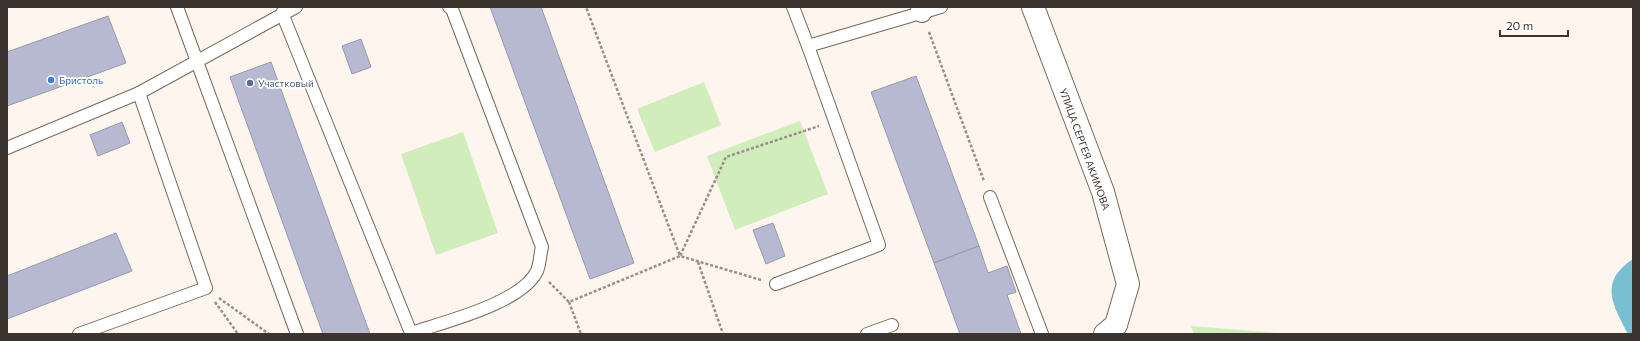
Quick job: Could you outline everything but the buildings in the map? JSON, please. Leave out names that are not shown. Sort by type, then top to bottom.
[{"type":"street","name":"УЛИЦА СЕРГЕЯ АКИМОВА","points":[[1033,7],[1103,192],[1128,284],[1116,325],[1105,334]]},
{"type":"lane","points":[[177,7],[297,334]]},
{"type":"lane","points":[[7,148],[139,93],[282,13],[296,7]]},
{"type":"lane","points":[[282,13],[411,333],[504,300],[524,288],[538,271],[542,247],[452,9],[449,7]]},
{"type":"lane","points":[[776,284],[879,245],[808,46],[792,7]]},
{"type":"lane","points":[[808,46],[921,10],[941,7]]},
{"type":"lane","points":[[79,334],[206,288],[139,93]]},
{"type":"lane","points":[[990,197],[1042,334]]},
{"type":"lane","points":[[867,334],[892,325]]},
{"type":"path","points":[[586,7],[680,256]]},
{"type":"path","points":[[921,10],[990,197]]},
{"type":"path","points":[[680,256],[726,157],[835,120]]},
{"type":"path","points":[[569,302],[680,256],[776,284]]},
{"type":"path","points":[[698,262],[723,334]]},
{"type":"path","points":[[538,271],[569,302],[581,334]]},
{"type":"path","points":[[206,288],[238,334]]},
{"type":"path","points":[[206,288],[269,334]]},
{"type":"green space","points":[[704,82],[721,125],[655,152],[637,109]]},
{"type":"green space","points":[[800,121],[828,194],[735,230],[707,156]]},
{"type":"green space","points":[[463,132],[498,233],[436,255],[401,154]]},
{"type":"green space","points":[[1191,326],[1289,334],[1194,334]]},
{"type":"water","points":[[1633,259],[1633,334],[1628,334],[1614,304],[1612,285],[1615,276]]},
{"type":"place","name":"Бристоль","points":[[51,80]]},
{"type":"place","name":"Участковый","points":[[250,83]]}]
